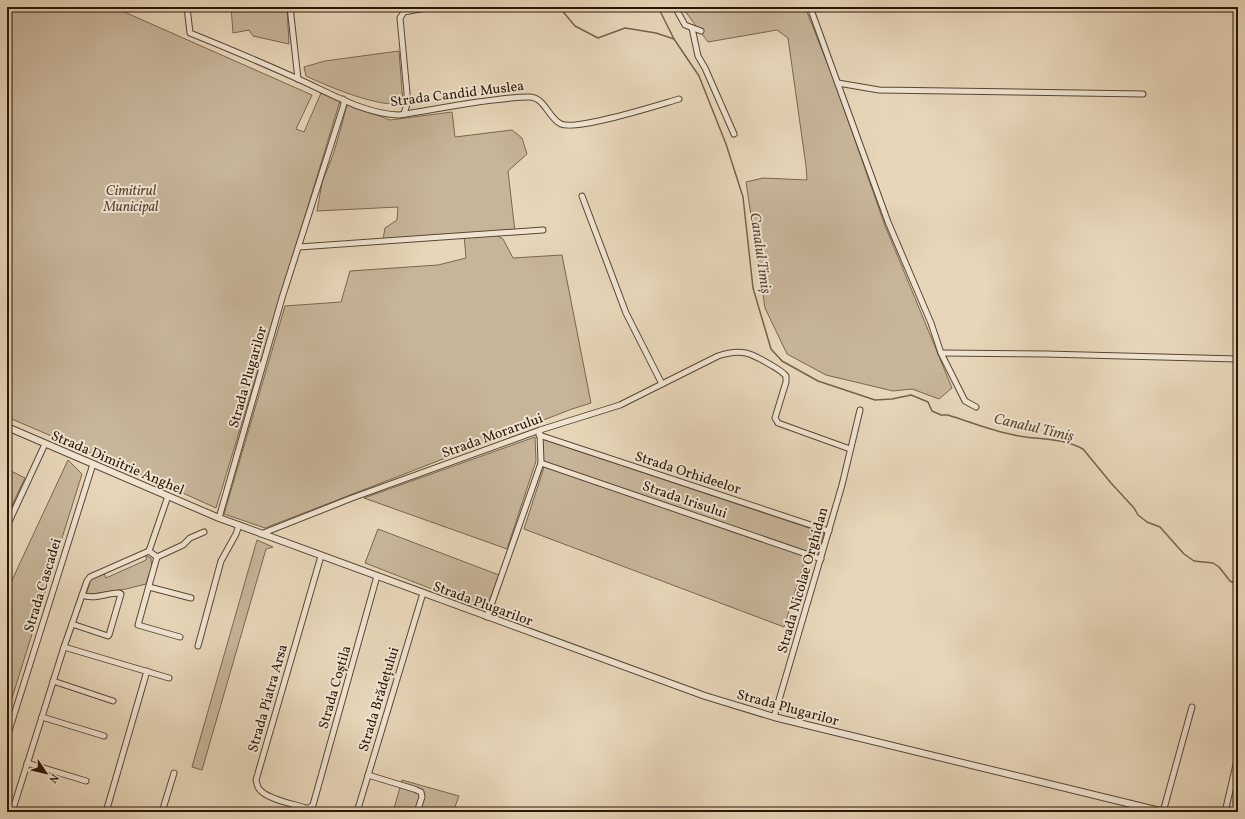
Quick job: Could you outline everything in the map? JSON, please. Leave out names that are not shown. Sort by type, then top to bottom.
[{"type":"street","name":"Strada Candid Muslea","points":[[187,7],[190,33],[343,99],[381,113],[404,114],[507,98],[531,97],[541,103],[561,124],[574,125],[589,123],[679,100]]},
{"type":"street","points":[[290,7],[298,79]]},
{"type":"street","points":[[404,114],[407,99],[399,23],[404,12],[431,7]]},
{"type":"street","points":[[675,7],[684,25],[701,31]]},
{"type":"street","points":[[810,7],[888,222],[931,323],[941,354],[965,401],[976,407]]},
{"type":"street","points":[[692,28],[698,56],[711,81],[734,134]]},
{"type":"street","points":[[838,83],[879,90],[1143,94]]},
{"type":"street","name":"Strada Plugarilor","points":[[343,99],[343,107],[282,298],[219,518],[674,686],[745,709],[1163,812]]},
{"type":"street","points":[[582,196],[626,313],[662,384]]},
{"type":"street","points":[[299,247],[543,230]]},
{"type":"street","name":"Strada Morarului","points":[[261,534],[352,498],[620,405],[728,352],[739,351],[757,356],[785,374],[787,379],[775,418],[776,421],[850,449]]},
{"type":"street","points":[[941,354],[1046,354],[1238,359]]},
{"type":"street","name":"Strada Nicolae Orghidan","points":[[774,717],[842,485],[860,410]]},
{"type":"street","name":"Strada Dimitrie Anghel","points":[[7,427],[219,518]]},
{"type":"street","points":[[487,617],[541,463],[540,432]]},
{"type":"street","name":"Strada Orhideelor","points":[[540,432],[829,531]]},
{"type":"street","points":[[7,526],[45,444]]},
{"type":"street","name":"Strada Irisului","points":[[541,463],[821,559]]},
{"type":"street","name":"Strada Cascadei","points":[[7,737],[93,464]]},
{"type":"street","points":[[12,812],[64,647],[87,581],[90,577],[148,551],[168,496]]},
{"type":"street","points":[[198,646],[221,561],[236,534],[239,525]]},
{"type":"street","points":[[157,557],[183,545],[190,538],[204,532]]},
{"type":"street","points":[[148,551],[157,557]]},
{"type":"street","name":"Strada Piatra Arsa","points":[[313,805],[306,808],[265,794],[258,787],[256,780],[321,556]]},
{"type":"street","points":[[157,557],[138,625],[180,637]]},
{"type":"street","name":"Strada Coștila","points":[[313,805],[377,576]]},
{"type":"street","points":[[149,587],[191,598]]},
{"type":"street","name":"Strada Brădețului","points":[[357,812],[423,593]]},
{"type":"street","points":[[72,624],[108,636],[121,594],[109,594],[91,598],[82,595]]},
{"type":"street","points":[[64,647],[169,678]]},
{"type":"street","points":[[106,812],[147,671]]},
{"type":"street","points":[[53,681],[113,701]]},
{"type":"street","points":[[1163,812],[1192,707]]},
{"type":"street","points":[[42,717],[104,736]]},
{"type":"street","points":[[1225,812],[1238,756]]},
{"type":"street","points":[[27,763],[86,781]]},
{"type":"street","points":[[162,812],[174,773]]},
{"type":"street","points":[[368,775],[419,790],[422,797],[417,812]]},
{"type":"green space","name":"Cimitirul Municipal","points":[[7,7],[113,7],[312,95],[296,129],[304,132],[321,93],[340,101],[216,508],[7,417]]},
{"type":"green space","points":[[231,7],[287,7],[289,44],[253,36],[249,30],[233,33]]},
{"type":"green space","points":[[682,7],[805,7],[835,83],[884,223],[952,388],[939,399],[912,389],[893,391],[826,375],[787,354],[765,308],[746,182],[763,178],[807,180],[788,38],[777,30],[708,42]]},
{"type":"green space","points":[[399,51],[403,103],[382,103],[340,91],[306,76],[304,67],[325,61]]},
{"type":"green space","points":[[347,104],[390,120],[452,112],[455,137],[512,130],[522,138],[527,154],[508,171],[515,232],[496,235],[503,239],[513,258],[562,255],[591,403],[572,409],[265,528],[224,514],[285,306],[341,302],[350,271],[438,265],[466,258],[464,236],[383,239],[385,228],[397,220],[398,207],[317,211],[322,183],[333,155]]},
{"type":"green space","points":[[535,437],[536,461],[507,549],[364,498]]},
{"type":"green space","points":[[542,439],[824,533],[818,556],[806,557],[784,627],[524,529],[544,467]]},
{"type":"green space","points":[[68,460],[82,474],[7,714],[7,591]]},
{"type":"green space","points":[[7,469],[25,478],[7,516]]},
{"type":"green space","points":[[378,529],[499,575],[486,610],[365,563]]},
{"type":"green space","points":[[257,540],[273,547],[266,549],[202,770],[192,767]]},
{"type":"green space","points":[[145,555],[151,558],[152,572],[149,574],[146,584],[126,589],[86,595],[91,578],[104,573],[106,578],[144,561],[147,559]]},
{"type":"green space","points":[[402,780],[459,796],[453,812],[393,812]]},
{"type":"waterway","name":"Canalul Timiș","points":[[559,7],[575,26],[598,38],[625,28],[656,33],[674,39],[699,76],[726,144],[743,197],[753,288],[771,349],[782,361],[818,381],[875,400],[892,399],[911,395],[928,402],[932,411],[941,415],[948,415],[989,429],[1023,437],[1066,442],[1075,445],[1083,449],[1134,508],[1138,515],[1147,522],[1160,527],[1184,554],[1194,561],[1213,563],[1219,567],[1230,581],[1238,585]]},
{"type":"waterway","points":[[658,7],[674,39]]}]
